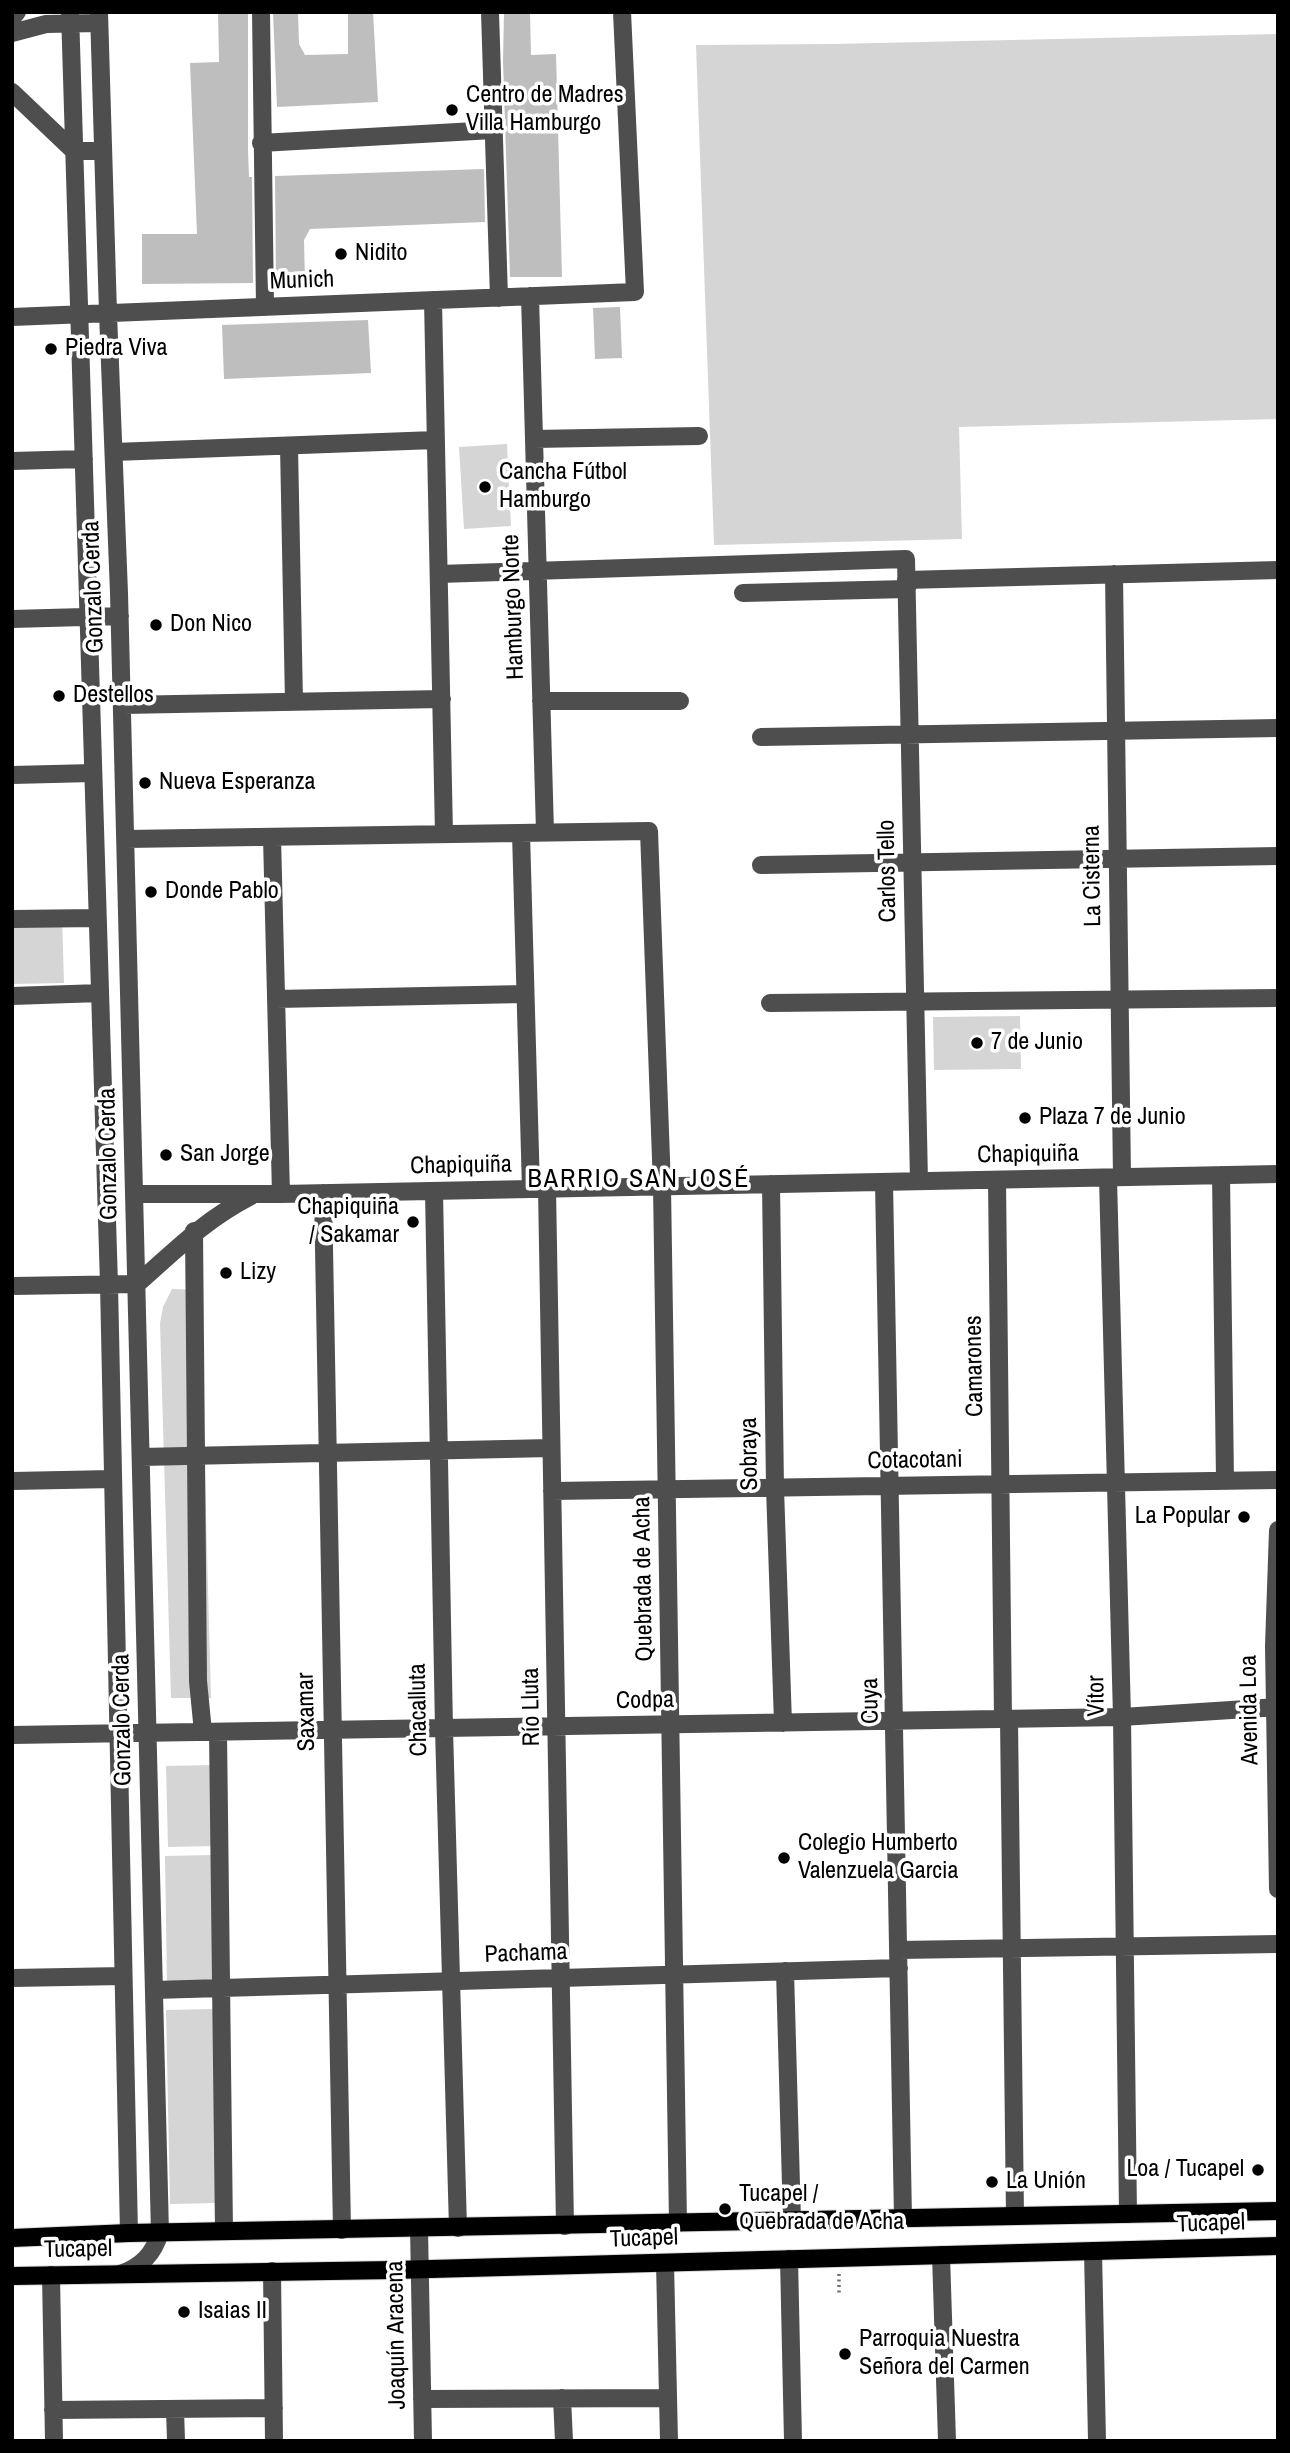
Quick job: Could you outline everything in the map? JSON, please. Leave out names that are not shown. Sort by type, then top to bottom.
[{"type":"main road","name":"Tucapel","points":[[12,2238],[160,2232],[1278,2211]]},
{"type":"main road","name":"Tucapel","points":[[12,2276],[420,2269],[1278,2246]]},
{"type":"street","points":[[12,18],[17,12]]},
{"type":"street","points":[[261,12],[265,307]]},
{"type":"street","points":[[490,12],[499,298]]},
{"type":"street","name":"Munich","points":[[12,317],[635,292],[622,12]]},
{"type":"street","points":[[12,33],[70,18],[99,18]]},
{"type":"street","name":"Gonzalo Cerda","points":[[70,18],[109,1284],[129,2233]]},
{"type":"street","name":"Gonzalo Cerda","points":[[99,18],[120,616],[160,2232]]},
{"type":"street","points":[[12,92],[74,151],[103,151]]},
{"type":"street","points":[[261,143],[493,130]]},
{"type":"street","name":"Hamburgo Norte","points":[[530,296],[545,832]]},
{"type":"street","points":[[433,300],[444,834]]},
{"type":"street","points":[[534,439],[699,436]]},
{"type":"street","points":[[114,452],[435,440]]},
{"type":"street","points":[[289,446],[294,702]]},
{"type":"street","points":[[12,461],[84,459]]},
{"type":"street","name":"Carlos Tello","points":[[538,572],[906,559],[919,1181]]},
{"type":"street","points":[[743,593],[1114,574],[1278,570]]},
{"type":"street","points":[[439,575],[538,572]]},
{"type":"street","name":"La Cisterna","points":[[1114,574],[1120,999],[1115,1177]]},
{"type":"street","points":[[12,619],[120,616]]},
{"type":"street","points":[[122,705],[442,699]]},
{"type":"street","points":[[541,701],[680,701]]},
{"type":"street","points":[[761,737],[1278,729]]},
{"type":"street","points":[[12,775],[93,773]]},
{"type":"street","name":"Quebrada de Acha","points":[[545,832],[649,831],[662,1186],[678,2223]]},
{"type":"street","points":[[126,839],[545,832]]},
{"type":"street","name":"Río Lluta","points":[[521,833],[525,994],[539,1189],[551,1448],[565,2225]]},
{"type":"street","points":[[272,837],[281,1194]]},
{"type":"street","points":[[761,865],[1278,856]]},
{"type":"street","points":[[12,919],[97,918]]},
{"type":"street","points":[[12,996],[100,993]]},
{"type":"street","points":[[276,999],[525,994]]},
{"type":"street","points":[[770,1003],[1278,998]]},
{"type":"street","name":"Chapiquiña","points":[[137,1284],[194,1231],[254,1194],[1278,1174]]},
{"type":"street","points":[[1221,1175],[1225,1481]]},
{"type":"street","name":"Vítor","points":[[1115,1177],[1116,1483],[1122,1717],[1128,2214]]},
{"type":"street","name":"Camarones","points":[[997,1180],[1000,1485],[1015,2216]]},
{"type":"street","name":"Cuya","points":[[884,1182],[896,1721],[903,2218]]},
{"type":"street","name":"Sobraya","points":[[771,1184],[775,1488],[783,1723]]},
{"type":"street","name":"Chacalluta","points":[[434,1191],[444,1728],[458,2228]]},
{"type":"street","name":"Saxamar","points":[[323,1193],[342,2230]]},
{"type":"street","points":[[134,1194],[254,1194]]},
{"type":"street","points":[[194,1231],[198,1681],[210,1732],[224,2231]]},
{"type":"street","points":[[12,1286],[137,1284]]},
{"type":"street","points":[[141,1457],[551,1448]]},
{"type":"street","points":[[12,1481],[113,1479]]},
{"type":"street","name":"Cotacotani","points":[[552,1492],[1278,1480]]},
{"type":"street","name":"Avenida Loa","points":[[1278,1530],[1274,1633],[1278,1889]]},
{"type":"street","name":"Codpa","points":[[12,1735],[1122,1717],[1276,1707]]},
{"type":"street","name":"Pachama","points":[[154,1990],[785,1971],[1011,1948],[1278,1944]]},
{"type":"street","points":[[785,1971],[792,2221]]},
{"type":"street","points":[[12,1978],[123,1976]]},
{"type":"street","name":"Joaquín Aracena","points":[[419,2228],[423,2441]]},
{"type":"street","points":[[120,2274],[146,2259],[160,2232]]},
{"type":"street","points":[[1093,2251],[1097,2441]]},
{"type":"street","points":[[941,2255],[947,2441]]},
{"type":"street","points":[[789,2259],[793,2441]]},
{"type":"street","points":[[665,2263],[669,2441]]},
{"type":"street","points":[[272,2271],[274,2441]]},
{"type":"street","points":[[51,2275],[54,2441]]},
{"type":"street","points":[[422,2399],[668,2398]]},
{"type":"street","points":[[562,2399],[564,2441]]},
{"type":"street","points":[[54,2410],[274,2408]]},
{"type":"street","points":[[176,2409],[176,2441]]},
{"type":"path","points":[[839,2284],[839,2296]]},
{"type":"shaded area","points":[[1278,34],[1278,419],[959,427],[962,539],[714,545],[696,45]]},
{"type":"shaded area","name":"Cancha Fútbol Hamburgo","points":[[507,444],[511,526],[464,529],[459,447]]},
{"type":"shaded area","points":[[62,917],[64,983],[12,984],[12,919]]},
{"type":"shaded area","name":"7 de Junio","points":[[1020,1016],[1021,1069],[934,1070],[933,1017]]},
{"type":"shaded area","points":[[172,1289],[200,1290],[211,1698],[171,1698],[160,1323],[163,1307]]},
{"type":"shaded area","points":[[213,1765],[215,1846],[168,1847],[166,1766]]},
{"type":"shaded area","points":[[212,1855],[215,1985],[167,1986],[165,1856]]},
{"type":"shaded area","points":[[213,2009],[217,2203],[170,2204],[166,2010]]},
{"type":"building","points":[[218,12],[248,12],[248,150],[249,177],[252,177],[253,283],[142,284],[142,234],[197,234],[190,63],[219,62]]},
{"type":"building","points":[[273,12],[298,12],[299,44],[305,55],[348,54],[348,12],[373,12],[378,102],[277,107]]},
{"type":"building","points":[[504,12],[530,12],[531,55],[556,54],[562,277],[510,277],[503,61]]},
{"type":"building","points":[[484,169],[485,222],[310,229],[304,240],[305,281],[276,282],[275,176]]},
{"type":"building","points":[[620,307],[622,358],[595,359],[593,308]]},
{"type":"building","points":[[368,320],[371,373],[224,379],[222,325]]},
{"type":"place","name":"Centro de Madres Villa Hamburgo","points":[[452,110]]},
{"type":"place","name":"Nidito","points":[[341,254]]},
{"type":"place","name":"Piedra Viva","points":[[51,349]]},
{"type":"place","name":"Cancha Fútbol Hamburgo","points":[[485,487]]},
{"type":"place","name":"Don Nico","points":[[156,625]]},
{"type":"place","name":"Destellos","points":[[59,696]]},
{"type":"place","name":"Nueva Esperanza","points":[[145,783]]},
{"type":"place","name":"Donde Pablo","points":[[151,892]]},
{"type":"place","name":"7 de Junio","points":[[977,1043]]},
{"type":"place","name":"Plaza 7 de Junio","points":[[1025,1118]]},
{"type":"place","name":"San Jorge","points":[[166,1155]]},
{"type":"place","name":"Chapiquiña / Sakamar","points":[[413,1222]]},
{"type":"place","name":"Lizy","points":[[226,1273]]},
{"type":"place","name":"La Popular","points":[[1244,1517]]},
{"type":"place","name":"Colegio Humberto Valenzuela Garcia","points":[[784,1858]]},
{"type":"place","name":"Loa / Tucapel","points":[[1258,2170]]},
{"type":"place","name":"La Unión","points":[[992,2182]]},
{"type":"place","name":"Tucapel / Quebrada de Acha","points":[[725,2209]]},
{"type":"place","name":"Isaias II","points":[[184,2312]]},
{"type":"place","name":"Parroquia Nuestra Señora del Carmen","points":[[845,2354]]},
{"type":"district","name":"BARRIO SAN JOSÉ","points":[[639,1180]]}]
